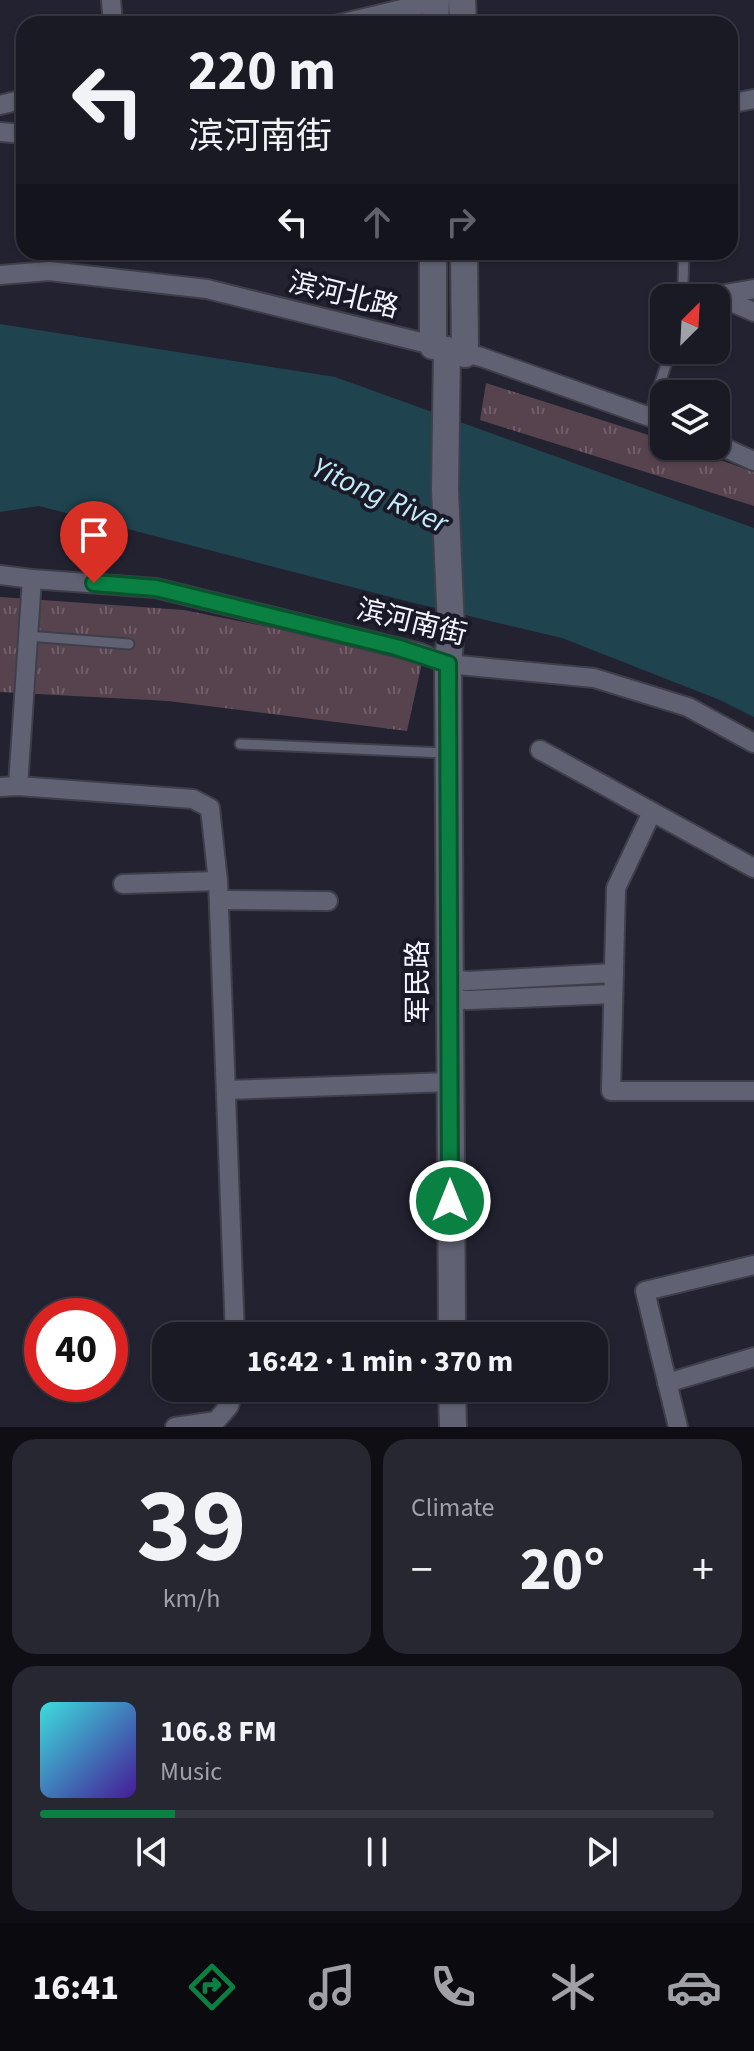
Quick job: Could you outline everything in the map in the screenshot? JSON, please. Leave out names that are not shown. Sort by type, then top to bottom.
[{"type":"street","points":[[371,16],[436,0]]},
{"type":"street","points":[[434,260],[448,350]]},
{"type":"street","points":[[448,350],[463,260]]},
{"type":"street","name":"滨河北路","points":[[0,275],[49,271],[207,289],[481,357],[650,417]]},
{"type":"street","points":[[730,293],[754,289]]},
{"type":"street","points":[[730,304],[754,312]]},
{"type":"street","name":"军民路","points":[[448,350],[445,489],[451,627],[448,753],[452,1322]]},
{"type":"street","points":[[730,450],[754,461]]},
{"type":"street","name":"滨河南街","points":[[0,575],[156,588],[378,642],[448,664],[594,678],[688,707],[754,743]]},
{"type":"street","points":[[32,579],[9,787],[193,799],[210,808],[219,900],[234,1322]]},
{"type":"street","points":[[540,750],[754,868]]},
{"type":"street","points":[[652,812],[616,888],[611,1091],[754,1091]]},
{"type":"street","points":[[123,884],[218,881]]},
{"type":"street","points":[[219,900],[328,901]]},
{"type":"street","points":[[449,989],[467,981],[614,973]]},
{"type":"street","points":[[449,989],[469,1000],[613,994]]},
{"type":"street","points":[[226,1090],[449,1082]]},
{"type":"street","points":[[678,1427],[645,1291],[754,1265]]},
{"type":"street","points":[[667,1383],[754,1357]]},
{"type":"street","points":[[175,1427],[216,1421],[230,1402]]},
{"type":"street","points":[[452,1402],[453,1427]]},
{"type":"lane","points":[[683,284],[684,260]]},
{"type":"lane","points":[[28,636],[129,644]]},
{"type":"lane","points":[[240,744],[448,753]]},
{"type":"green space","points":[[486,383],[650,436],[650,460],[720,460],[754,472],[754,506],[480,420]]},
{"type":"green space","points":[[0,597],[184,610],[423,658],[407,731],[168,701],[0,692]]},
{"type":"water","name":"Yitong River","points":[[0,324],[335,377],[754,528],[754,717],[720,700],[562,638],[39,506],[0,512]]},
{"type":"route","points":[[94,583],[156,588],[420,653],[448,664],[450,1201]]}]
